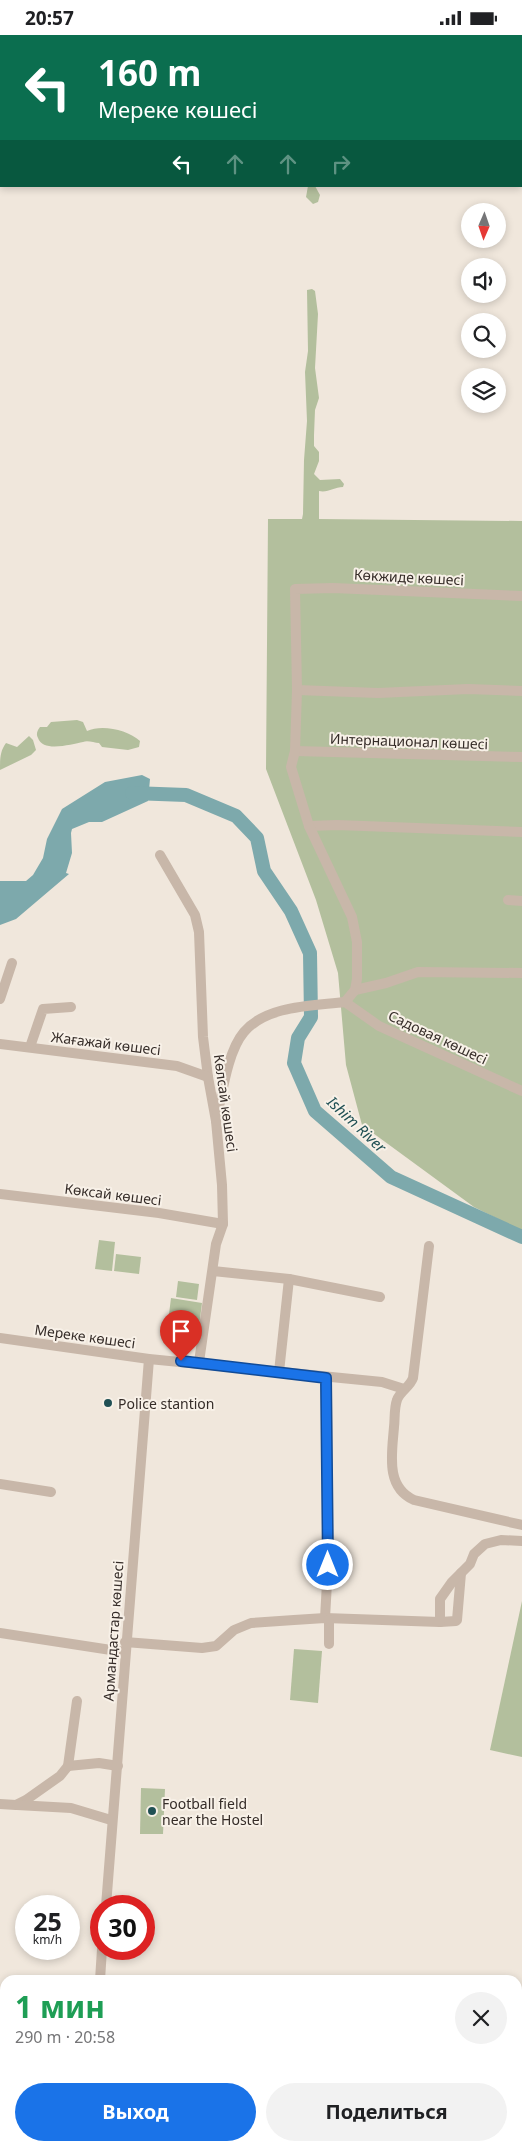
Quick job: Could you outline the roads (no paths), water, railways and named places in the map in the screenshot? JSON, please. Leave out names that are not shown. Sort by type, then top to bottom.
[{"type":"street","name":"Көкжиде көшесі","points":[[296,690],[295,589],[333,588],[522,596]]},
{"type":"street","points":[[216,1121],[231,1058],[243,1033],[257,1020],[295,1008],[346,1002],[355,990],[357,979],[357,942],[352,917],[310,826],[291,767],[295,751],[296,690],[378,693],[468,689],[522,691]]},
{"type":"street","name":"Интернационал көшесі","points":[[295,751],[522,757]]},
{"type":"street","points":[[310,826],[337,825],[522,832]]},
{"type":"street","name":"Көлсай көшесі","points":[[160,855],[195,915],[199,932],[201,999],[208,1077],[216,1121],[222,1185],[223,1224],[216,1244],[199,1362]]},
{"type":"street","points":[[508,900],[522,901]]},
{"type":"street","points":[[0,999],[12,963]]},
{"type":"street","points":[[355,990],[386,983],[418,972],[522,973]]},
{"type":"street","name":"Садовая көшесі","points":[[346,1002],[379,1026],[522,1091]]},
{"type":"street","points":[[30,1047],[42,1009],[71,1007]]},
{"type":"street","name":"Жағажай көшесі","points":[[0,1044],[177,1066],[208,1077]]},
{"type":"street","name":"Көксай көшесі","points":[[0,1194],[159,1213],[223,1224]]},
{"type":"street","points":[[429,1246],[413,1378],[411,1384],[404,1389],[397,1399],[392,1457],[394,1479],[407,1497],[435,1506],[522,1525]]},
{"type":"street","points":[[213,1271],[289,1279],[380,1297]]},
{"type":"street","points":[[279,1371],[289,1279]]},
{"type":"street","name":"Мереке көшесі","points":[[0,1339],[149,1359],[199,1362],[326,1378],[382,1382],[404,1389]]},
{"type":"street","name":"Армандастар көшесі","points":[[107,1895],[149,1359]]},
{"type":"street","points":[[326,1378],[327,1619],[329,1644]]},
{"type":"street","points":[[0,1485],[51,1492]]},
{"type":"street","points":[[440,1622],[440,1599],[460,1573],[470,1564],[474,1554],[485,1545],[501,1540],[522,1541]]},
{"type":"street","points":[[0,1633],[125,1647],[202,1648],[216,1645],[234,1630],[251,1623],[327,1619],[456,1621],[460,1573]]},
{"type":"street","points":[[16,1805],[60,1776],[68,1766],[77,1701]]},
{"type":"street","points":[[68,1766],[99,1763],[118,1765]]},
{"type":"street","points":[[0,1804],[71,1808],[112,1820]]},
{"type":"street","points":[[100,1975],[101,1960]]},
{"type":"water","points":[[142,775],[150,779],[148,801],[102,822],[89,822],[72,829],[72,853],[66,873],[69,874],[16,919],[0,925],[0,881],[26,881],[33,875],[43,858],[47,839],[62,809],[105,782]]},
{"type":"waterway","name":"Ishim River","points":[[132,793],[186,795],[236,816],[257,838],[264,871],[291,911],[310,953],[311,1017],[298,1038],[294,1063],[315,1111],[391,1177],[522,1237]]},
{"type":"place","name":"Police stantion","points":[[108,1403]]},
{"type":"place","name":"Football field near the Hostel","points":[[152,1811]]}]
